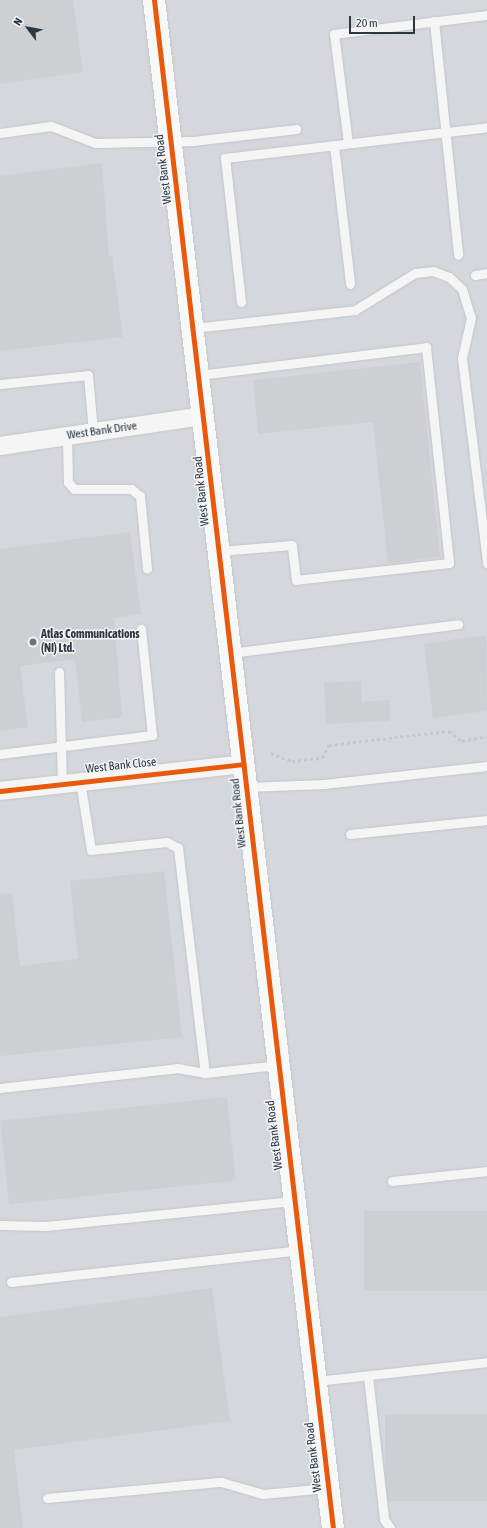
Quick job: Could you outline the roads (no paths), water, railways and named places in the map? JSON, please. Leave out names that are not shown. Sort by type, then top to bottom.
[{"type":"street","name":"West Bank Road","points":[[157,0],[171,140],[244,764],[277,1065],[333,1528]]},
{"type":"street","name":"West Bank Drive","points":[[0,446],[204,416]]},
{"type":"street","name":"West Bank Close","points":[[0,791],[244,764]]},
{"type":"lane","points":[[348,143],[334,34],[487,15]]},
{"type":"lane","points":[[434,21],[458,255]]},
{"type":"lane","points":[[0,133],[51,126],[95,143],[171,140],[193,141],[296,129]]},
{"type":"lane","points":[[241,302],[225,158],[487,127]]},
{"type":"lane","points":[[334,145],[350,284]]},
{"type":"lane","points":[[193,328],[355,310],[415,274],[433,271],[449,277],[462,288],[471,318],[462,358],[487,563]]},
{"type":"lane","points":[[475,274],[487,273]]},
{"type":"lane","points":[[199,375],[426,347],[449,563],[296,580],[292,545],[218,551]]},
{"type":"lane","points":[[0,384],[88,374],[93,432]]},
{"type":"lane","points":[[67,436],[68,482],[74,489],[131,489],[140,496],[147,569]]},
{"type":"lane","points":[[230,653],[458,624]]},
{"type":"lane","points":[[0,754],[60,748],[152,735],[141,629]]},
{"type":"lane","points":[[59,672],[62,715],[60,748],[91,850],[167,842],[178,848],[205,1073]]},
{"type":"lane","points":[[246,787],[324,784],[485,764]]},
{"type":"lane","points":[[350,834],[487,820]]},
{"type":"lane","points":[[0,1088],[177,1068],[205,1073],[277,1065]]},
{"type":"lane","points":[[392,1181],[487,1171]]},
{"type":"lane","points":[[0,1225],[46,1226],[293,1201]]},
{"type":"lane","points":[[11,1282],[299,1250]]},
{"type":"lane","points":[[315,1381],[487,1362]]},
{"type":"lane","points":[[368,1376],[384,1519],[390,1528]]},
{"type":"lane","points":[[46,1498],[221,1482],[263,1494],[327,1488]]},
{"type":"place","name":"Atlas Communications (NI) Ltd.","points":[[33,642]]}]
